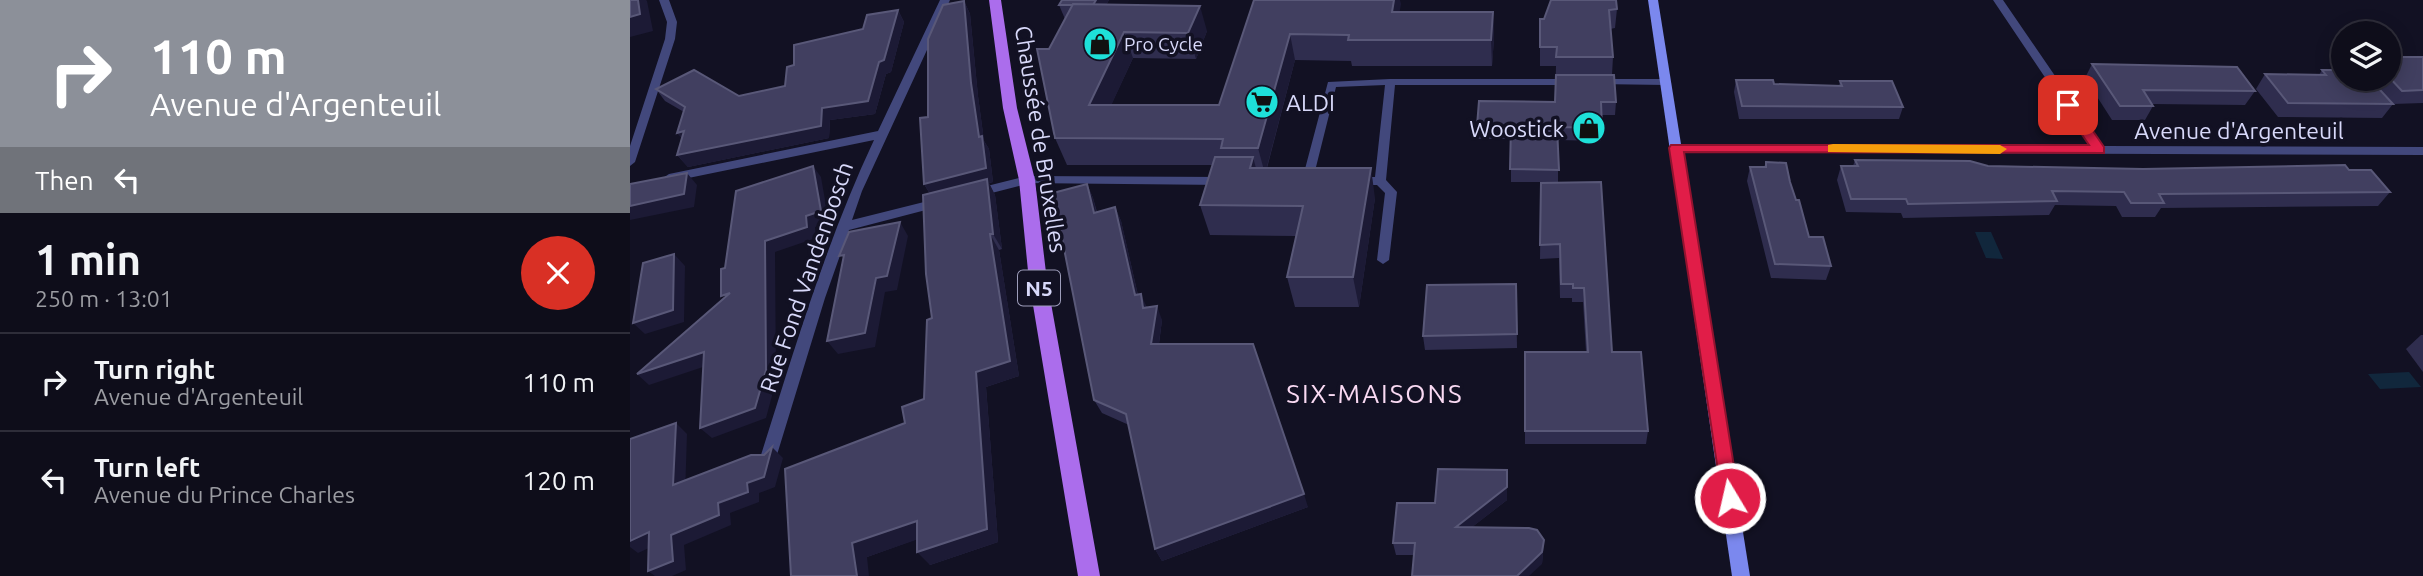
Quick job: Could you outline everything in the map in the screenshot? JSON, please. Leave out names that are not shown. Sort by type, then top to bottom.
[{"type":"main road","name":"Chaussée de Bruxelles","points":[[995,0],[1010,108],[1027,180],[1038,281],[1089,576]]},
{"type":"main road","points":[[1653,0],[1741,576]]},
{"type":"street","name":"Rue Fond Vandenbosch","points":[[768,458],[856,191],[945,0]]},
{"type":"street","points":[[1997,0],[2099,150]]},
{"type":"street","points":[[657,180],[884,134]]},
{"type":"street","name":"Avenue d'Argenteuil","points":[[1676,148],[2423,151]]},
{"type":"street","points":[[843,227],[1027,180]]},
{"type":"lane","points":[[630,162],[670,39],[672,22],[664,0]]},
{"type":"lane","points":[[1380,181],[1390,82]]},
{"type":"lane","points":[[1314,181],[1288,181],[1310,171],[1332,84],[1666,82]]},
{"type":"lane","points":[[1027,180],[1233,181]]},
{"type":"lane","points":[[1341,181],[1380,181],[1391,192],[1382,260]]},
{"type":"water","points":[[1975,232],[1991,232],[2003,259],[1986,258]]},
{"type":"water","points":[[2409,372],[2421,387],[2380,389],[2368,374]]},
{"type":"building","points":[[630,0],[638,0],[640,14],[630,17]]},
{"type":"building","points":[[1062,0],[1096,0],[1093,5],[1059,5]]},
{"type":"building","points":[[1254,0],[1394,0],[1392,12],[1493,12],[1491,40],[1348,40],[1349,35],[1290,34],[1258,148],[1221,148],[1223,139],[1055,138],[1037,49],[1049,49],[1073,4],[1200,6],[1188,33],[1124,32],[1089,105],[1219,105]]},
{"type":"building","points":[[1551,0],[1616,0],[1617,9],[1609,10],[1613,57],[1556,57],[1557,47],[1540,47],[1540,19],[1544,19]]},
{"type":"building","points":[[964,1],[971,83],[986,168],[924,184],[920,118],[928,117],[928,39],[943,5]]},
{"type":"building","points":[[898,10],[884,60],[879,62],[868,101],[822,108],[821,126],[677,155],[684,131],[677,133],[685,107],[656,89],[694,70],[739,96],[785,86],[787,67],[794,65],[794,45],[863,29],[867,15]]},
{"type":"building","points":[[2401,57],[2423,57],[2423,90],[2402,91]]},
{"type":"building","points":[[2092,64],[2237,67],[2255,91],[2143,90],[2153,106],[2120,106]]},
{"type":"building","points":[[2322,70],[2331,70],[2331,91],[2381,91],[2393,104],[2288,103],[2265,74],[2326,75]]},
{"type":"building","points":[[1556,75],[1614,75],[1616,102],[1601,102],[1602,128],[1557,127],[1559,170],[1510,169],[1511,126],[1477,126],[1479,101],[1555,102]]},
{"type":"building","points":[[1736,80],[1842,86],[1840,81],[1892,81],[1903,107],[1742,106]]},
{"type":"building","points":[[1215,157],[1253,157],[1250,168],[1371,168],[1353,277],[1287,277],[1303,206],[1200,205]]},
{"type":"building","points":[[1855,160],[1970,161],[1988,166],[2143,169],[2345,165],[2349,170],[2371,170],[2390,192],[2159,194],[2164,203],[2131,203],[2124,192],[2052,191],[2057,201],[1908,204],[1906,199],[1851,199],[1841,166],[1858,166]]},
{"type":"building","points":[[1766,162],[1786,163],[1809,237],[1823,237],[1831,266],[1775,264],[1750,167],[1766,167]]},
{"type":"building","points":[[813,166],[821,211],[806,216],[807,227],[765,241],[766,370],[755,408],[700,428],[704,352],[637,374],[730,293],[721,296],[721,269],[725,268],[736,191]]},
{"type":"building","points":[[687,173],[684,194],[630,206],[630,184]]},
{"type":"building","points":[[987,179],[993,234],[990,234],[1010,361],[976,372],[987,529],[917,552],[917,521],[852,543],[857,576],[791,576],[785,469],[905,423],[902,407],[924,399],[927,320],[932,318],[926,274],[923,195]]},
{"type":"building","points":[[1601,182],[1612,352],[1641,352],[1648,431],[1525,431],[1525,352],[1588,352],[1584,288],[1561,284],[1560,244],[1540,245],[1541,183]]},
{"type":"building","points":[[1087,184],[1094,213],[1115,207],[1135,295],[1141,294],[1143,308],[1157,306],[1151,344],[1253,344],[1304,494],[1155,549],[1126,414],[1094,400],[1053,193]]},
{"type":"building","points":[[900,222],[887,276],[876,278],[865,333],[827,341],[844,255],[839,256],[849,232]]},
{"type":"building","points":[[674,254],[673,310],[633,323],[643,263]]},
{"type":"building","points":[[1516,284],[1517,334],[1423,336],[1427,285]]},
{"type":"building","points":[[676,423],[673,485],[751,455],[764,455],[772,447],[764,477],[747,483],[748,492],[718,503],[719,515],[671,535],[673,561],[648,571],[649,532],[630,541],[630,439]]},
{"type":"building","points":[[1438,469],[1507,470],[1507,487],[1456,527],[1537,530],[1544,540],[1542,552],[1517,576],[1412,576],[1415,543],[1393,543],[1397,503],[1435,503]]},
{"type":"slow traffic","points":[[1833,148],[2000,149]]},
{"type":"place","name":"Pro Cycle","points":[[1100,44]]},
{"type":"place","name":"ALDI","points":[[1262,102]]},
{"type":"place","name":"Woostick","points":[[1589,128]]},
{"type":"district","name":"SIX-MAISONS","points":[[1375,393]]},
{"type":"route","points":[[1730,498],[1676,148],[2099,150],[2068,105]]}]
